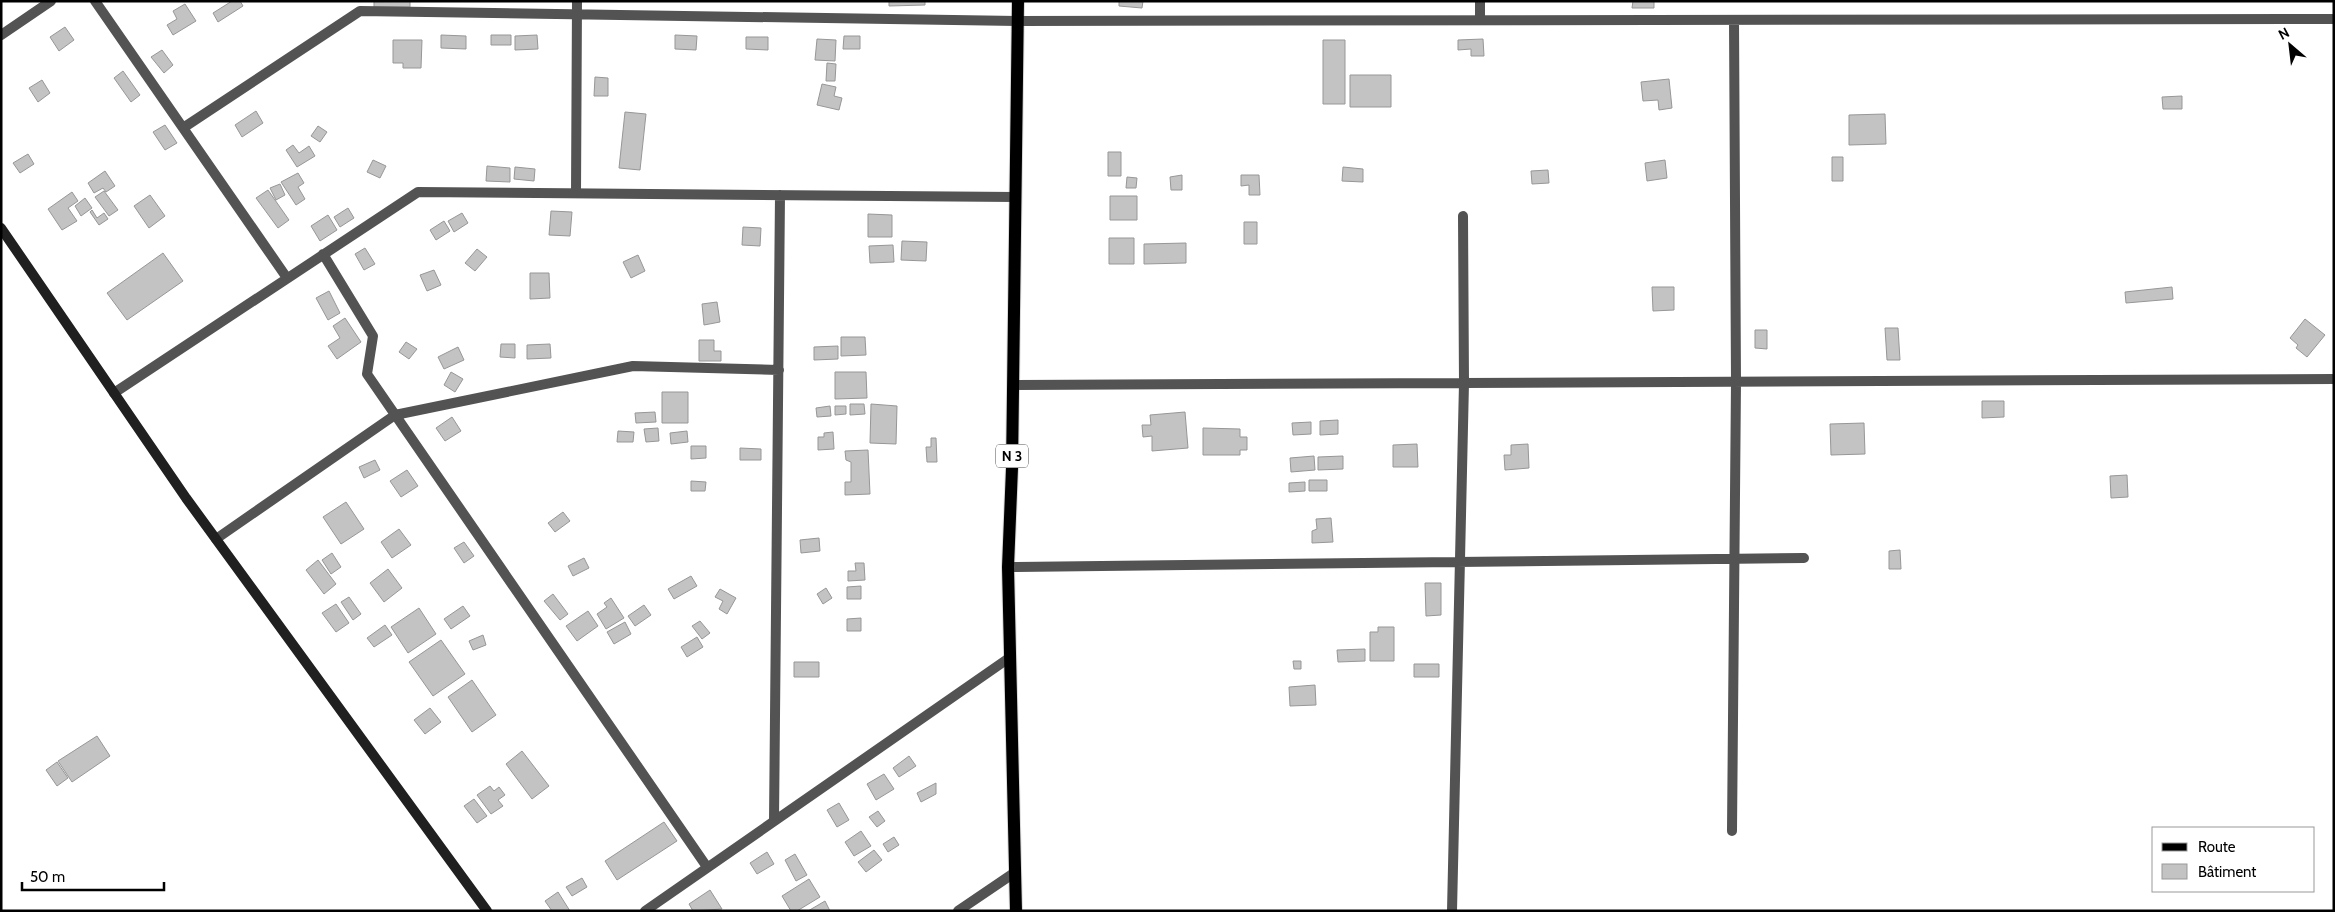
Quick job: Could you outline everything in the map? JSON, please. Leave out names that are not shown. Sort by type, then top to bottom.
[{"type":"main road","name":"N 3","points":[[1016,911],[1008,567],[1013,385],[1018,1]]},
{"type":"main road","points":[[1,228],[216,539],[487,911]]},
{"type":"street","points":[[1,35],[51,1]]},
{"type":"street","points":[[95,1],[287,278]]},
{"type":"street","points":[[576,193],[577,1]]},
{"type":"street","points":[[1480,1],[1480,20]]},
{"type":"street","points":[[182,128],[360,11],[1017,21],[2334,19]]},
{"type":"street","points":[[1732,832],[1736,382],[1734,20]]},
{"type":"street","points":[[114,393],[418,192],[1016,197]]},
{"type":"street","points":[[774,821],[780,195]]},
{"type":"street","points":[[1452,911],[1464,383],[1463,216]]},
{"type":"street","points":[[323,254],[373,336],[367,374],[707,868]]},
{"type":"street","points":[[216,539],[395,415],[633,366],[779,370]]},
{"type":"street","points":[[1013,385],[2334,379]]},
{"type":"street","points":[[1008,567],[1804,558]]},
{"type":"street","points":[[645,911],[1010,658]]},
{"type":"street","points":[[958,911],[1014,873]]},
{"type":"building","points":[[232,1],[240,1],[243,6],[218,22],[213,13]]},
{"type":"building","points":[[374,1],[410,1],[410,7],[374,7]]},
{"type":"building","points":[[889,1],[925,1],[925,5],[889,6]]},
{"type":"building","points":[[1119,1],[1143,1],[1142,8],[1119,6]]},
{"type":"building","points":[[1633,1],[1654,1],[1654,8],[1632,8]]},
{"type":"building","points":[[185,4],[196,21],[173,35],[167,25],[177,19],[173,11]]},
{"type":"building","points":[[65,27],[74,40],[59,51],[50,37]]},
{"type":"building","points":[[441,35],[466,36],[466,49],[441,48]]},
{"type":"building","points":[[491,35],[511,35],[511,45],[491,45]]},
{"type":"building","points":[[537,35],[538,49],[515,50],[515,36]]},
{"type":"building","points":[[675,35],[697,36],[696,50],[675,49]]},
{"type":"building","points":[[844,36],[860,36],[860,49],[843,49]]},
{"type":"building","points":[[746,37],[768,37],[768,50],[746,49]]},
{"type":"building","points":[[817,39],[836,40],[835,61],[815,60]]},
{"type":"building","points":[[1483,39],[1484,56],[1471,56],[1471,49],[1458,50],[1458,40]]},
{"type":"building","points":[[393,40],[422,40],[421,68],[403,68],[403,63],[393,63]]},
{"type":"building","points":[[1323,40],[1345,40],[1345,104],[1323,104]]},
{"type":"building","points":[[162,50],[173,65],[164,73],[151,57]]},
{"type":"building","points":[[827,63],[836,64],[835,81],[826,81]]},
{"type":"building","points":[[123,71],[140,95],[131,102],[114,78]]},
{"type":"building","points":[[1350,75],[1391,75],[1391,107],[1350,107]]},
{"type":"building","points":[[595,77],[608,78],[608,96],[594,96]]},
{"type":"building","points":[[1669,79],[1672,108],[1659,110],[1658,100],[1643,101],[1641,82]]},
{"type":"building","points":[[42,80],[50,93],[38,102],[29,88]]},
{"type":"building","points":[[822,84],[836,87],[834,96],[842,98],[839,110],[817,105]]},
{"type":"building","points":[[2182,96],[2182,109],[2163,109],[2162,97]]},
{"type":"building","points":[[256,111],[263,123],[242,137],[235,125]]},
{"type":"building","points":[[625,112],[646,114],[640,170],[619,168]]},
{"type":"building","points":[[1885,114],[1886,144],[1849,145],[1849,115]]},
{"type":"building","points":[[165,125],[177,143],[165,150],[153,132]]},
{"type":"building","points":[[318,126],[327,132],[320,142],[311,136]]},
{"type":"building","points":[[293,145],[299,153],[309,146],[315,156],[297,167],[286,150]]},
{"type":"building","points":[[1108,152],[1121,152],[1121,176],[1108,176]]},
{"type":"building","points":[[28,154],[34,164],[20,173],[13,163]]},
{"type":"building","points":[[1832,157],[1843,157],[1843,181],[1832,181]]},
{"type":"building","points":[[373,160],[386,166],[380,178],[367,172]]},
{"type":"building","points":[[1665,160],[1667,178],[1647,181],[1645,163]]},
{"type":"building","points":[[487,166],[510,168],[510,182],[486,181]]},
{"type":"building","points":[[515,167],[535,169],[534,181],[514,179]]},
{"type":"building","points":[[1343,167],[1363,169],[1363,182],[1342,181]]},
{"type":"building","points":[[1548,170],[1549,183],[1532,184],[1531,171]]},
{"type":"building","points":[[105,171],[115,186],[106,192],[103,188],[94,193],[88,183]]},
{"type":"building","points":[[298,173],[304,183],[298,187],[305,199],[296,205],[281,182]]},
{"type":"building","points":[[1182,175],[1182,190],[1171,190],[1170,177]]},
{"type":"building","points":[[1241,175],[1259,175],[1260,195],[1249,195],[1249,185],[1241,186]]},
{"type":"building","points":[[1127,177],[1137,178],[1136,188],[1126,188]]},
{"type":"building","points":[[280,184],[285,195],[276,200],[270,188]]},
{"type":"building","points":[[268,190],[289,220],[278,228],[256,198]]},
{"type":"building","points":[[104,191],[118,210],[109,216],[95,197]]},
{"type":"building","points":[[72,192],[78,201],[68,208],[77,221],[62,230],[48,209]]},
{"type":"building","points":[[150,195],[165,216],[149,228],[134,206]]},
{"type":"building","points":[[1110,196],[1137,196],[1137,220],[1110,220]]},
{"type":"building","points":[[85,198],[92,208],[81,216],[75,206]]},
{"type":"building","points":[[348,208],[354,218],[340,227],[334,217]]},
{"type":"building","points":[[92,210],[97,218],[104,213],[108,219],[99,225],[90,212]]},
{"type":"building","points":[[551,211],[572,212],[570,236],[549,235]]},
{"type":"building","points":[[462,213],[468,223],[454,232],[448,221]]},
{"type":"building","points":[[868,214],[892,215],[892,237],[868,237]]},
{"type":"building","points":[[328,215],[337,230],[320,241],[311,226]]},
{"type":"building","points":[[444,221],[450,231],[436,240],[430,230]]},
{"type":"building","points":[[1244,222],[1257,222],[1257,244],[1244,244]]},
{"type":"building","points":[[743,227],[761,228],[760,246],[742,245]]},
{"type":"building","points":[[1109,238],[1134,238],[1134,264],[1109,264]]},
{"type":"building","points":[[902,241],[927,242],[926,261],[901,260]]},
{"type":"building","points":[[1186,243],[1186,263],[1144,264],[1144,244]]},
{"type":"building","points":[[893,245],[894,262],[870,263],[869,246]]},
{"type":"building","points":[[365,248],[375,264],[364,270],[355,254]]},
{"type":"building","points":[[477,249],[487,257],[475,271],[465,263]]},
{"type":"building","points":[[163,253],[183,281],[127,320],[107,293]]},
{"type":"building","points":[[638,255],[645,271],[631,278],[623,262]]},
{"type":"building","points":[[434,270],[441,285],[427,291],[420,275]]},
{"type":"building","points":[[530,273],[549,273],[550,298],[530,299]]},
{"type":"building","points":[[1652,287],[1674,287],[1674,310],[1653,311]]},
{"type":"building","points":[[2172,287],[2173,299],[2126,303],[2125,292]]},
{"type":"building","points":[[329,291],[340,313],[328,320],[316,298]]},
{"type":"building","points":[[717,302],[720,322],[704,325],[702,304]]},
{"type":"building","points":[[345,318],[361,342],[337,359],[328,346],[340,338],[333,326]]},
{"type":"building","points":[[2305,319],[2325,335],[2307,357],[2296,348],[2298,345],[2290,338]]},
{"type":"building","points":[[1885,328],[1898,328],[1900,360],[1887,360]]},
{"type":"building","points":[[1755,330],[1767,330],[1767,349],[1755,348]]},
{"type":"building","points":[[841,337],[865,337],[866,355],[841,356]]},
{"type":"building","points":[[699,340],[714,340],[714,351],[721,351],[721,361],[699,361]]},
{"type":"building","points":[[406,342],[417,349],[409,359],[399,352]]},
{"type":"building","points":[[501,344],[515,344],[515,358],[500,357]]},
{"type":"building","points":[[550,344],[551,358],[527,359],[527,345]]},
{"type":"building","points":[[838,346],[838,359],[814,360],[814,347]]},
{"type":"building","points":[[458,347],[464,360],[444,369],[438,357]]},
{"type":"building","points":[[451,372],[463,379],[455,392],[444,385]]},
{"type":"building","points":[[835,372],[866,372],[867,398],[835,399]]},
{"type":"building","points":[[662,392],[688,392],[688,423],[662,423]]},
{"type":"building","points":[[1982,401],[2004,401],[2004,417],[1982,418]]},
{"type":"building","points":[[850,404],[864,404],[865,414],[850,415]]},
{"type":"building","points":[[871,404],[897,406],[896,444],[870,443]]},
{"type":"building","points":[[830,406],[831,416],[817,417],[816,408]]},
{"type":"building","points":[[835,406],[846,406],[846,414],[835,415]]},
{"type":"building","points":[[655,412],[656,422],[636,423],[635,413]]},
{"type":"building","points":[[1185,412],[1188,448],[1152,451],[1152,436],[1143,437],[1142,425],[1151,425],[1150,415]]},
{"type":"building","points":[[452,417],[461,431],[445,441],[436,428]]},
{"type":"building","points":[[1338,420],[1338,434],[1320,435],[1320,421]]},
{"type":"building","points":[[1311,422],[1311,434],[1293,435],[1292,423]]},
{"type":"building","points":[[1864,423],[1865,454],[1831,455],[1830,424]]},
{"type":"building","points":[[658,428],[659,441],[646,442],[644,429]]},
{"type":"building","points":[[1203,428],[1240,429],[1240,437],[1247,437],[1247,450],[1240,450],[1240,455],[1203,455]]},
{"type":"building","points":[[618,431],[634,432],[633,442],[617,442]]},
{"type":"building","points":[[687,431],[688,442],[671,444],[670,433]]},
{"type":"building","points":[[833,432],[834,449],[818,450],[818,437],[824,437],[824,433]]},
{"type":"building","points":[[931,438],[936,438],[937,462],[927,462],[926,447],[931,447]]},
{"type":"building","points":[[1417,444],[1418,467],[1393,467],[1393,445]]},
{"type":"building","points":[[1528,444],[1529,468],[1505,470],[1504,455],[1511,455],[1511,445]]},
{"type":"building","points":[[691,446],[706,446],[706,458],[691,459]]},
{"type":"building","points":[[740,448],[761,449],[761,460],[740,460]]},
{"type":"building","points":[[868,450],[870,494],[845,495],[845,482],[851,482],[851,462],[846,460],[845,451]]},
{"type":"building","points":[[1314,456],[1315,470],[1291,472],[1290,458]]},
{"type":"building","points":[[1343,456],[1343,469],[1318,470],[1318,457]]},
{"type":"building","points":[[375,460],[380,470],[364,478],[359,467]]},
{"type":"building","points":[[407,470],[418,486],[401,497],[390,481]]},
{"type":"building","points":[[2127,475],[2128,497],[2111,498],[2110,476]]},
{"type":"building","points":[[1309,480],[1327,480],[1327,491],[1309,491]]},
{"type":"building","points":[[691,481],[706,482],[705,491],[691,491]]},
{"type":"building","points":[[1305,482],[1305,491],[1289,492],[1289,483]]},
{"type":"building","points":[[346,502],[364,529],[341,544],[323,517]]},
{"type":"building","points":[[563,512],[570,521],[555,532],[548,523]]},
{"type":"building","points":[[1331,518],[1333,542],[1312,543],[1312,531],[1317,529],[1316,519]]},
{"type":"building","points":[[399,529],[411,545],[392,558],[381,542]]},
{"type":"building","points":[[819,538],[820,551],[801,553],[800,540]]},
{"type":"building","points":[[464,542],[474,556],[464,563],[454,548]]},
{"type":"building","points":[[1900,550],[1901,569],[1889,569],[1889,551]]},
{"type":"building","points":[[332,553],[341,567],[331,574],[322,560]]},
{"type":"building","points":[[584,558],[589,568],[573,576],[568,566]]},
{"type":"building","points":[[318,560],[336,584],[324,594],[306,570]]},
{"type":"building","points":[[855,563],[864,563],[865,580],[848,581],[848,571],[856,571]]},
{"type":"building","points":[[388,569],[402,588],[384,602],[370,583]]},
{"type":"building","points":[[691,576],[697,586],[674,599],[668,589]]},
{"type":"building","points":[[1425,583],[1441,583],[1441,615],[1426,616]]},
{"type":"building","points":[[861,586],[861,599],[847,599],[847,587]]},
{"type":"building","points":[[826,588],[832,598],[823,604],[817,594]]},
{"type":"building","points":[[720,589],[736,598],[727,614],[719,609],[723,601],[715,597]]},
{"type":"building","points":[[553,594],[568,614],[560,620],[544,601]]},
{"type":"building","points":[[349,597],[361,614],[353,620],[341,602]]},
{"type":"building","points":[[611,598],[624,618],[606,629],[597,614],[607,607],[604,603]]},
{"type":"building","points":[[336,604],[349,623],[336,632],[322,613]]},
{"type":"building","points":[[644,605],[651,615],[635,626],[628,616]]},
{"type":"building","points":[[463,606],[470,616],[451,629],[444,619]]},
{"type":"building","points":[[419,608],[436,634],[408,653],[391,627]]},
{"type":"building","points":[[588,611],[598,626],[577,641],[566,626]]},
{"type":"building","points":[[861,618],[861,631],[847,631],[847,619]]},
{"type":"building","points":[[700,621],[710,633],[702,639],[692,626]]},
{"type":"building","points":[[625,622],[631,634],[614,644],[607,632]]},
{"type":"building","points":[[385,625],[392,635],[374,647],[367,638]]},
{"type":"building","points":[[1378,627],[1394,627],[1394,661],[1370,661],[1370,632],[1378,632]]},
{"type":"building","points":[[483,635],[486,645],[473,650],[469,641]]},
{"type":"building","points":[[697,637],[703,647],[687,657],[681,647]]},
{"type":"building","points":[[441,640],[465,674],[433,696],[409,662]]},
{"type":"building","points":[[1365,649],[1365,661],[1338,662],[1337,650]]},
{"type":"building","points":[[1293,661],[1301,661],[1301,669],[1294,669]]},
{"type":"building","points":[[794,662],[819,662],[819,677],[794,677]]},
{"type":"building","points":[[1414,664],[1439,664],[1439,677],[1414,677]]},
{"type":"building","points":[[472,680],[496,715],[472,732],[448,697]]},
{"type":"building","points":[[1315,685],[1316,705],[1290,706],[1289,687]]},
{"type":"building","points":[[430,708],[441,722],[425,734],[414,720]]},
{"type":"building","points":[[97,736],[110,756],[72,782],[58,761]]},
{"type":"building","points":[[522,751],[549,786],[532,799],[506,764]]},
{"type":"building","points":[[909,756],[916,766],[899,777],[893,768]]},
{"type":"building","points":[[57,762],[68,778],[57,786],[46,770]]},
{"type":"building","points":[[884,774],[894,789],[876,800],[867,784]]},
{"type":"building","points":[[936,783],[936,794],[921,802],[917,793]]},
{"type":"building","points":[[490,786],[494,791],[499,787],[505,795],[498,800],[503,806],[491,814],[477,795]]},
{"type":"building","points":[[474,799],[487,816],[477,823],[464,806]]},
{"type":"building","points":[[839,803],[849,820],[837,827],[827,810]]},
{"type":"building","points":[[878,811],[885,821],[877,827],[869,817]]},
{"type":"building","points":[[664,822],[677,841],[617,880],[605,861]]},
{"type":"building","points":[[861,831],[871,846],[854,856],[845,842]]},
{"type":"building","points":[[894,837],[899,845],[888,852],[883,844]]},
{"type":"building","points":[[874,850],[882,860],[866,872],[858,862]]},
{"type":"building","points":[[767,852],[774,864],[757,874],[750,863]]},
{"type":"building","points":[[795,854],[807,875],[796,881],[785,860]]},
{"type":"building","points":[[582,878],[587,887],[572,896],[566,887]]},
{"type":"building","points":[[809,879],[820,897],[797,911],[791,911],[782,896]]},
{"type":"building","points":[[710,890],[722,909],[693,911],[689,904]]},
{"type":"building","points":[[558,892],[570,911],[552,911],[545,901]]},
{"type":"building","points":[[825,901],[830,911],[808,911]]}]
